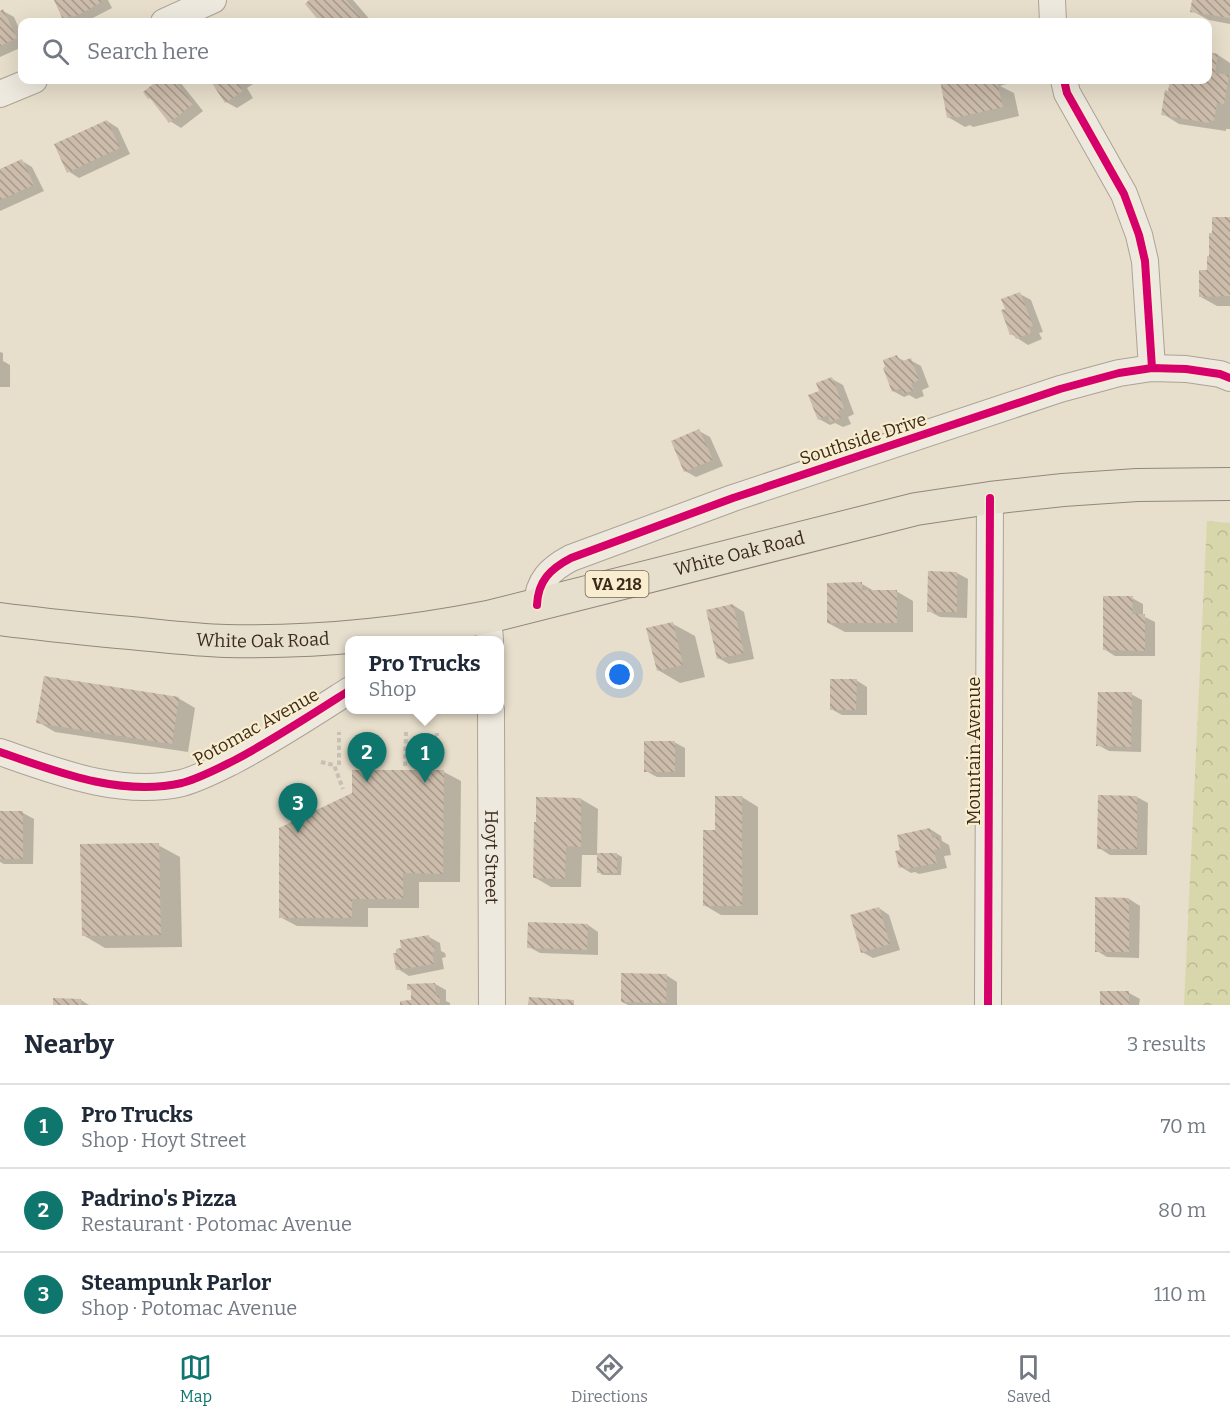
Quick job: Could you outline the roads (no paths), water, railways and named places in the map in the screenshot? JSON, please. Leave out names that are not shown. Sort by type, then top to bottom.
[{"type":"main road","name":"White Oak Road","points":[[359,636],[428,634],[489,628],[537,605],[916,509],[1063,490],[1137,485],[1230,484]]},
{"type":"main road","name":"White Oak Road","points":[[0,619],[225,641],[278,641],[345,637]]},
{"type":"street","points":[[173,18],[213,0]]},
{"type":"street","points":[[1052,0],[1053,18]]},
{"type":"street","points":[[0,94],[24,84]]},
{"type":"street","points":[[1065,84],[1067,93],[1124,194],[1139,235],[1145,261],[1152,368]]},
{"type":"street","name":"Southside Drive","points":[[537,605],[541,586],[547,574],[556,565],[571,558],[733,498],[1060,389],[1119,373],[1152,368],[1186,369],[1220,374],[1230,378]]},
{"type":"street","name":"Mountain Avenue","points":[[988,1005],[990,498]]},
{"type":"street","name":"Potomac Avenue","points":[[0,752],[56,771],[110,784],[161,786],[183,783],[218,769],[246,754],[345,693]]},
{"type":"street","name":"Hoyt Street","points":[[491,714],[492,1005]]},
{"type":"place","name":"Padrino's Pizza","points":[[367,782]]},
{"type":"place","name":"Pro Trucks","points":[[425,783]]},
{"type":"place","name":"Steampunk Parlor","points":[[298,833]]}]
